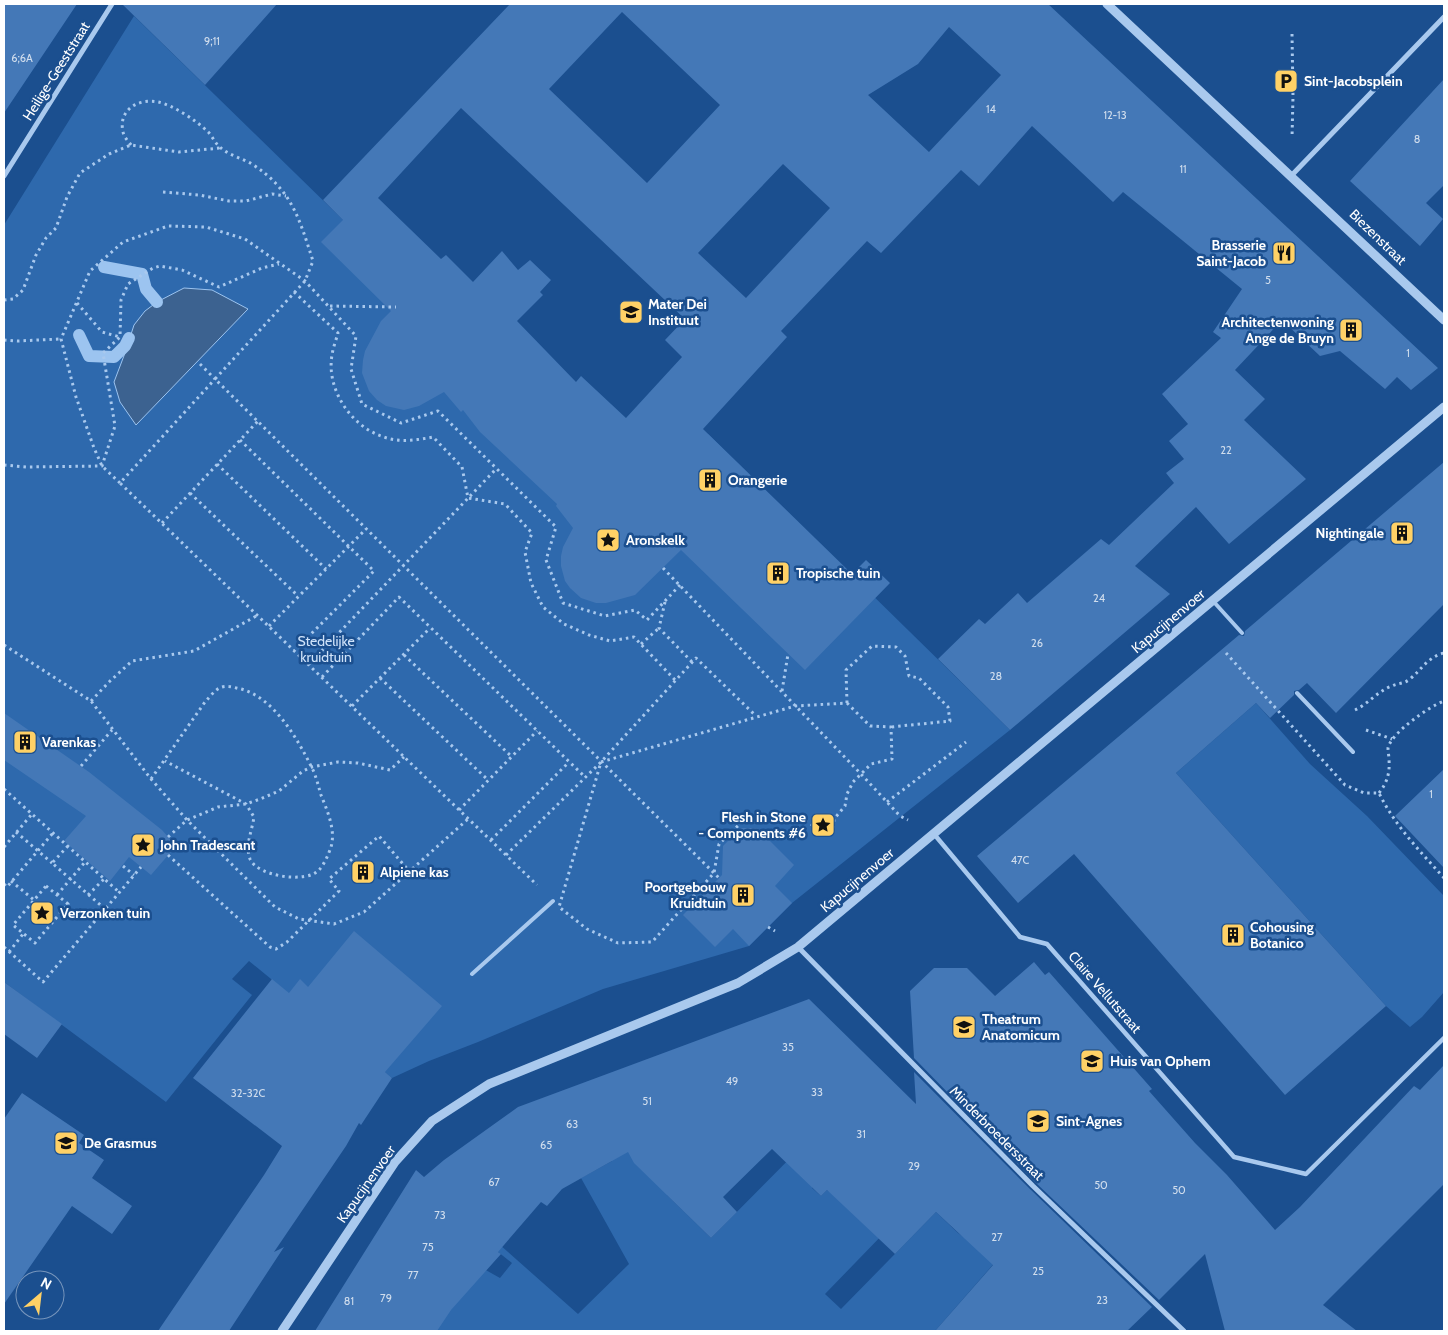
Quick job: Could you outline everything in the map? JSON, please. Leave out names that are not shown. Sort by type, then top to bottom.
[{"type":"street","name":"Heilige-Geeststraat","points":[[4,176],[112,4]]},
{"type":"street","points":[[1107,4],[1291,176],[1444,18]]},
{"type":"street","name":"Biezenstraat","points":[[1291,176],[1444,320]]},
{"type":"street","name":"Kapucijnenvoer","points":[[282,1331],[395,1162],[432,1121],[489,1084],[738,983],[798,947],[1444,408]]},
{"type":"street","name":"Claire Vellutstraat","points":[[934,834],[1020,937],[1047,944],[1234,1157],[1306,1174],[1444,1038]]},
{"type":"street","name":"Minderbroedersstraat","points":[[798,947],[1033,1186],[1184,1331]]},
{"type":"lane","points":[[1213,601],[1242,633]]},
{"type":"lane","points":[[1297,693],[1353,752]]},
{"type":"lane","points":[[472,974],[553,901]]},
{"type":"path","points":[[1291,176],[1292,34]]},
{"type":"path","points":[[120,483],[304,281],[312,261],[295,208],[282,189],[252,164],[220,148],[207,131],[184,114],[159,102],[144,101],[127,110],[123,118],[123,133],[131,145]]},
{"type":"path","points":[[4,300],[13,299],[23,290],[36,255],[46,238],[56,228],[67,197],[80,173],[109,154],[131,145],[179,152],[220,148]]},
{"type":"path","points":[[162,192],[199,195],[229,201],[246,201],[272,194],[287,196]]},
{"type":"path","points":[[680,585],[647,620],[635,610],[605,616],[563,603],[546,560],[556,527],[438,411],[401,423],[362,404],[351,369],[356,336],[304,281],[245,239],[206,227],[168,226],[123,242],[90,271],[60,339],[76,397],[102,466],[553,901],[587,929],[618,943],[652,942],[714,873],[719,844],[742,822],[769,820],[806,821],[821,832],[833,830],[834,819],[846,806],[853,782],[860,773],[871,764],[892,760],[891,727]]},
{"type":"path","points":[[102,466],[115,426],[103,353],[120,338],[121,300],[128,284],[152,268],[160,266],[182,270],[219,287],[262,268],[280,264]]},
{"type":"path","points":[[294,292],[338,333],[332,356],[333,381],[342,404],[360,425],[384,437],[409,441],[434,437],[462,466],[468,498]]},
{"type":"path","points":[[77,303],[102,332],[120,338]]},
{"type":"path","points":[[329,306],[396,307]]},
{"type":"path","points":[[4,340],[60,339]]},
{"type":"path","points":[[200,364],[719,878]]},
{"type":"path","points":[[162,523],[258,421]]},
{"type":"path","points":[[240,440],[374,571],[294,651]]},
{"type":"path","points":[[217,464],[326,569]]},
{"type":"path","points":[[4,465],[26,467],[102,466]]},
{"type":"path","points":[[308,665],[497,468]]},
{"type":"path","points":[[190,493],[298,596]]},
{"type":"path","points":[[468,498],[504,504],[532,533],[524,552],[531,583],[543,607],[564,624],[589,635],[610,641],[634,637],[676,681]]},
{"type":"path","points":[[269,626],[366,529]]},
{"type":"path","points":[[663,568],[887,802],[966,742]]},
{"type":"path","points":[[321,677],[399,597],[585,777]]},
{"type":"path","points":[[641,644],[659,628],[665,602]]},
{"type":"path","points":[[90,702],[132,661],[194,651],[258,616]]},
{"type":"path","points":[[352,706],[430,628]]},
{"type":"path","points":[[659,628],[692,662]]},
{"type":"path","points":[[4,645],[90,702],[187,820],[275,907],[299,919],[334,924],[364,912],[468,819]]},
{"type":"path","points":[[872,646],[896,646],[905,656],[909,676],[919,678],[948,707],[950,721],[891,727],[870,726],[847,703],[846,670],[872,646]]},
{"type":"path","points":[[1355,710],[1391,686],[1401,684],[1410,679],[1436,655],[1444,653]]},
{"type":"path","points":[[782,692],[788,654]]},
{"type":"path","points":[[404,655],[512,758]]},
{"type":"path","points":[[506,855],[601,762],[696,658],[756,716]]},
{"type":"path","points":[[380,678],[488,780]]},
{"type":"path","points":[[152,779],[205,702],[221,687],[230,686],[247,691],[262,700],[286,724],[312,767],[327,810],[331,828],[332,845],[319,871],[308,876],[294,878],[266,872],[256,867],[251,861],[248,852],[254,818],[246,804],[165,761]]},
{"type":"path","points":[[1379,793],[1385,785],[1389,773],[1388,749],[1392,739],[1417,716],[1444,701]]},
{"type":"path","points":[[601,762],[795,706],[847,703]]},
{"type":"path","points":[[81,766],[112,730]]},
{"type":"path","points":[[459,810],[537,731]]},
{"type":"path","points":[[168,837],[187,820],[218,807],[246,804],[260,800],[278,791],[303,770],[338,762],[390,770],[404,757]]},
{"type":"path","points":[[491,840],[569,762]]},
{"type":"path","points":[[559,906],[601,762]]},
{"type":"path","points":[[4,789],[120,893]]},
{"type":"path","points":[[4,846],[32,814]]},
{"type":"path","points":[[16,832],[105,909]]},
{"type":"path","points":[[4,884],[7,886],[53,833]]},
{"type":"path","points":[[168,855],[270,947],[276,949],[287,942],[339,891],[329,879],[379,836],[409,871]]},
{"type":"path","points":[[52,863],[68,846]]},
{"type":"path","points":[[57,895],[86,862]]},
{"type":"path","points":[[123,866],[134,876]]},
{"type":"path","points":[[4,947],[43,982],[141,867]]},
{"type":"path","points":[[88,895],[104,879]]},
{"type":"path","points":[[11,881],[34,900]]},
{"type":"path","points":[[46,886],[68,904],[35,943],[13,924],[34,900],[46,886]]},
{"type":"path","points":[[9,952],[23,934]]},
{"type":"green space","name":"Stedelijke kruidtuin","points":[[134,16],[639,505],[708,434],[1010,730],[792,903],[749,946],[603,989],[392,1078],[249,961],[232,979],[252,995],[166,1102],[4,982],[4,225]]},
{"type":"green space","points":[[1256,703],[1310,764],[1367,816],[1444,896],[1444,992],[1422,1017],[1410,1027],[1386,1006],[1176,773]]},
{"type":"green space","points":[[826,1122],[812,1188],[821,1196],[827,1190],[886,1231],[825,1294],[841,1309],[936,1212],[958,1233],[997,1260],[935,1331],[414,1331],[426,1314],[475,1264],[500,1278],[512,1263],[477,1235],[482,1229],[578,1314],[629,1264],[581,1178],[612,1161],[605,1148],[719,1147],[667,1195],[711,1238]]},
{"type":"shaded area","points":[[184,288],[212,290],[248,309],[136,425],[120,402],[114,382],[134,325],[145,311],[157,302]]},
{"type":"building","points":[[4,4],[77,4],[4,113]]},
{"type":"building","points":[[122,4],[277,4],[205,85]]},
{"type":"building","points":[[510,4],[1048,4],[1438,368],[1411,390],[1397,377],[1385,389],[1340,351],[1320,356],[1282,320],[1235,370],[1265,399],[1244,420],[1306,479],[1229,544],[1196,507],[1135,566],[1170,594],[1010,730],[938,659],[979,619],[985,624],[1018,593],[1027,603],[1101,539],[1109,545],[1174,483],[1166,473],[1184,459],[1169,441],[1188,424],[1162,394],[1221,338],[1213,332],[1242,289],[1123,192],[1113,202],[1032,126],[979,186],[961,170],[881,253],[867,241],[781,331],[787,337],[703,429],[852,574],[866,560],[890,583],[805,670],[681,550],[635,595],[606,603],[596,603],[581,598],[565,581],[561,566],[563,547],[573,528],[556,506],[557,504],[480,432],[463,410],[461,412],[444,392],[419,406],[404,410],[386,406],[377,400],[369,391],[362,373],[363,360],[365,351],[381,321],[391,311],[321,242],[343,220],[323,200]],"holes":[[[622,12],[720,105],[647,183],[549,89]],[[949,27],[1001,75],[929,152],[868,95],[918,64]],[[461,108],[685,319],[665,340],[682,357],[626,418],[581,376],[576,382],[517,321],[543,295],[540,292],[551,280],[530,260],[518,270],[502,251],[473,282],[446,255],[441,259],[378,198]],[[783,164],[830,208],[746,298],[698,253]]]},
{"type":"building","points":[[1444,79],[1444,185],[1426,203],[1443,219],[1420,246],[1350,181]]},
{"type":"building","name":"Cohousing Botanico","points":[[1444,462],[1444,604],[1336,713],[1307,683],[1299,690],[1294,691],[1294,695],[1270,718],[1256,703],[1176,773],[1386,1006],[1285,1095],[1074,854],[1018,903],[977,856],[1239,635],[1244,636],[1245,631]]},
{"type":"building","points":[[4,713],[89,772],[162,830],[176,846],[151,875],[129,857],[110,881],[64,841],[86,816],[4,760]]},
{"type":"building","points":[[1444,769],[1444,868],[1395,816]]},
{"type":"building","name":"Poortgebouw Kruidtuin","points":[[741,828],[757,828],[794,865],[775,886],[792,903],[749,946],[733,929],[715,947],[683,915],[722,875],[723,846]]},
{"type":"building","points":[[354,931],[442,1006],[385,1072],[392,1078],[361,1125],[359,1123],[346,1146],[274,1252],[284,1247],[229,1331],[158,1331],[282,1146],[193,1078],[272,979],[289,993],[300,979],[308,987]]},
{"type":"building","points":[[1034,962],[1045,975],[1049,972],[1152,1089],[1149,1091],[1275,1230],[1300,1207],[1414,1086],[1420,1090],[1444,1065],[1444,1184],[1323,1305],[1357,1331],[1225,1331],[1205,1254],[1159,1300],[1036,1183],[914,1058],[910,991],[934,968],[967,968],[995,996]]},
{"type":"building","points":[[4,982],[62,1024],[37,1058],[4,1034]]},
{"type":"building","points":[[809,999],[916,1104],[914,1072],[1030,1189],[1152,1307],[1127,1331],[935,1331],[993,1265],[936,1212],[895,1254],[827,1190],[821,1196],[772,1149],[723,1197],[737,1212],[711,1238],[634,1163],[628,1152],[562,1189],[547,1206],[541,1202],[498,1252],[501,1254],[451,1310],[437,1331],[315,1331],[416,1170],[424,1177],[444,1160],[518,1107]]},
{"type":"building","points":[[22,1093],[84,1135],[79,1143],[104,1160],[92,1178],[132,1206],[112,1234],[72,1206],[28,1270],[15,1270],[15,1288],[4,1304],[4,1119]]},
{"type":"waterway","points":[[104,267],[142,274],[146,289],[157,302]]},
{"type":"waterway","points":[[79,335],[89,356],[114,357],[125,346],[129,338]]},
{"type":"place","name":"Sint-Jacobsplein","points":[[1286,81]]},
{"type":"place","name":"Brasserie Saint-Jacob","points":[[1284,253]]},
{"type":"place","name":"Mater Dei Instituut","points":[[631,312]]},
{"type":"place","name":"Architectenwoning Ange de Bruyn","points":[[1351,330]]},
{"type":"place","name":"Orangerie","points":[[710,480]]},
{"type":"place","name":"Nightingale","points":[[1402,533]]},
{"type":"place","name":"Aronskelk","points":[[608,540]]},
{"type":"place","name":"Tropische tuin","points":[[778,573]]},
{"type":"place","name":"Varenkas","points":[[25,742]]},
{"type":"place","name":"Flesh in Stone - Components #6","points":[[823,825]]},
{"type":"place","name":"John Tradescant","points":[[143,845]]},
{"type":"place","name":"Alpiene kas","points":[[363,872]]},
{"type":"place","name":"Poortgebouw Kruidtuin","points":[[743,895]]},
{"type":"place","name":"Verzonken tuin","points":[[42,913]]},
{"type":"place","name":"Cohousing Botanico","points":[[1233,935]]},
{"type":"place","name":"Theatrum Anatomicum","points":[[964,1027]]},
{"type":"place","name":"Huis van Ophem","points":[[1092,1061]]},
{"type":"place","name":"Sint-Agnes","points":[[1038,1121]]},
{"type":"place","name":"De Grasmus","points":[[66,1143]]}]
